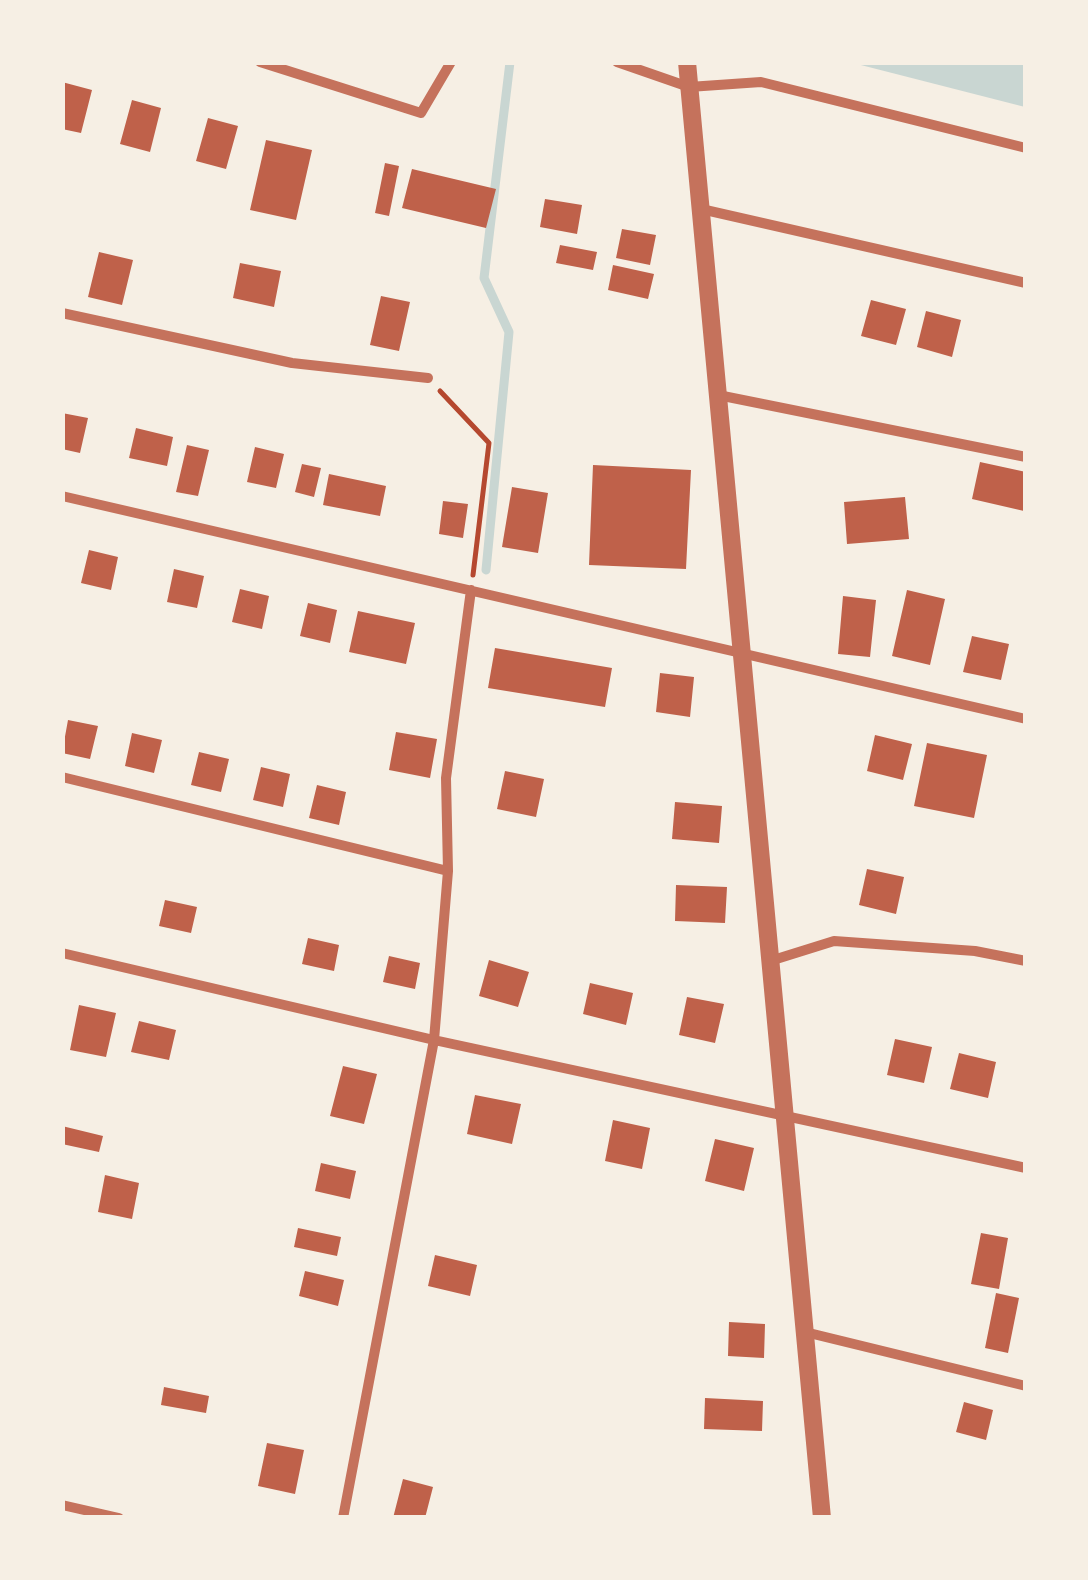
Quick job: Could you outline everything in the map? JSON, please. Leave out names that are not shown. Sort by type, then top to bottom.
[{"type":"street","points":[[260,62],[420,113],[451,62]]},
{"type":"street","points":[[618,62],[689,87],[761,82],[1026,148]]},
{"type":"street","points":[[687,63],[822,1518]]},
{"type":"street","points":[[701,210],[1026,283]]},
{"type":"street","points":[[62,313],[292,363],[428,378]]},
{"type":"street","points":[[718,395],[1026,457]]},
{"type":"street","points":[[62,496],[1026,720]]},
{"type":"street","points":[[343,1518],[434,1040],[448,871],[446,778],[471,590]]},
{"type":"street","points":[[62,777],[448,871]]},
{"type":"street","points":[[770,961],[834,940],[975,951],[1026,962]]},
{"type":"street","points":[[62,953],[434,1040],[1026,1168]]},
{"type":"street","points":[[805,1332],[1026,1386]]},
{"type":"street","points":[[62,1505],[119,1518]]},
{"type":"path","points":[[428,378],[488,443],[471,590]]},
{"type":"shaded area","points":[[853,63],[1025,63],[1025,107]]},
{"type":"building","points":[[62,82],[92,90],[81,133],[62,129]]},
{"type":"building","points":[[132,100],[161,108],[150,152],[120,144]]},
{"type":"building","points":[[208,118],[238,126],[226,169],[196,161]]},
{"type":"building","points":[[266,140],[312,150],[296,220],[250,210]]},
{"type":"building","points":[[385,163],[399,166],[389,216],[375,213]]},
{"type":"building","points":[[412,169],[496,189],[486,228],[402,208]]},
{"type":"building","points":[[545,199],[582,205],[577,234],[540,227]]},
{"type":"building","points":[[622,229],[656,235],[650,265],[616,258]]},
{"type":"building","points":[[560,245],[597,252],[593,270],[556,263]]},
{"type":"building","points":[[99,252],[133,260],[122,305],[88,297]]},
{"type":"building","points":[[240,263],[281,271],[274,307],[233,298]]},
{"type":"building","points":[[613,265],[654,274],[648,299],[608,290]]},
{"type":"building","points":[[381,296],[410,302],[399,351],[370,345]]},
{"type":"building","points":[[871,300],[906,309],[896,345],[861,336]]},
{"type":"building","points":[[926,311],[961,320],[952,357],[917,347]]},
{"type":"building","points":[[62,413],[88,418],[80,453],[62,449]]},
{"type":"building","points":[[136,428],[173,437],[167,466],[129,458]]},
{"type":"building","points":[[187,445],[209,450],[198,496],[176,492]]},
{"type":"building","points":[[255,447],[284,454],[276,488],[247,482]]},
{"type":"building","points":[[980,462],[1026,472],[1024,511],[972,499]]},
{"type":"building","points":[[302,464],[321,468],[314,497],[295,492]]},
{"type":"building","points":[[593,465],[691,470],[686,569],[589,565]]},
{"type":"building","points":[[329,474],[386,486],[380,516],[323,505]]},
{"type":"building","points":[[512,487],[548,493],[538,553],[502,547]]},
{"type":"building","points":[[905,497],[909,539],[847,544],[844,502]]},
{"type":"building","points":[[443,501],[468,504],[463,538],[439,534]]},
{"type":"building","points":[[89,550],[118,557],[111,590],[81,583]]},
{"type":"building","points":[[174,569],[204,576],[197,608],[167,602]]},
{"type":"building","points":[[240,589],[269,596],[262,629],[232,622]]},
{"type":"building","points":[[907,590],[945,599],[930,665],[892,656]]},
{"type":"building","points":[[843,596],[876,600],[870,657],[838,654]]},
{"type":"building","points":[[308,603],[337,610],[330,643],[300,636]]},
{"type":"building","points":[[358,611],[415,623],[406,664],[349,652]]},
{"type":"building","points":[[972,636],[1009,644],[1001,680],[963,672]]},
{"type":"building","points":[[495,648],[612,668],[605,707],[488,688]]},
{"type":"building","points":[[660,673],[694,677],[690,717],[656,712]]},
{"type":"building","points":[[68,720],[98,726],[90,759],[62,753]]},
{"type":"building","points":[[396,732],[437,739],[430,778],[389,770]]},
{"type":"building","points":[[132,733],[162,740],[154,773],[125,766]]},
{"type":"building","points":[[875,735],[912,744],[903,780],[867,771]]},
{"type":"building","points":[[927,743],[987,755],[974,818],[914,806]]},
{"type":"building","points":[[199,752],[229,759],[221,792],[191,785]]},
{"type":"building","points":[[261,767],[290,774],[283,807],[253,800]]},
{"type":"building","points":[[505,771],[544,779],[536,817],[497,809]]},
{"type":"building","points":[[317,785],[346,792],[339,825],[309,818]]},
{"type":"building","points":[[675,802],[722,806],[719,843],[672,839]]},
{"type":"building","points":[[867,869],[904,877],[896,914],[859,905]]},
{"type":"building","points":[[676,885],[727,887],[725,923],[675,921]]},
{"type":"building","points":[[165,900],[197,907],[191,933],[159,926]]},
{"type":"building","points":[[308,938],[339,945],[334,971],[302,964]]},
{"type":"building","points":[[389,956],[420,963],[415,989],[383,982]]},
{"type":"building","points":[[489,960],[529,972],[518,1007],[479,996]]},
{"type":"building","points":[[590,983],[633,993],[626,1025],[583,1014]]},
{"type":"building","points":[[687,997],[724,1004],[715,1043],[679,1035]]},
{"type":"building","points":[[79,1005],[116,1013],[106,1057],[70,1050]]},
{"type":"building","points":[[139,1021],[176,1030],[169,1060],[131,1052]]},
{"type":"building","points":[[895,1039],[932,1047],[924,1083],[887,1075]]},
{"type":"building","points":[[959,1053],[996,1062],[988,1098],[950,1089]]},
{"type":"building","points":[[343,1066],[377,1074],[364,1124],[330,1116]]},
{"type":"building","points":[[475,1095],[521,1104],[512,1144],[467,1134]]},
{"type":"building","points":[[613,1120],[650,1128],[642,1169],[605,1161]]},
{"type":"building","points":[[62,1126],[103,1136],[99,1152],[62,1144]]},
{"type":"building","points":[[715,1139],[754,1148],[744,1191],[705,1181]]},
{"type":"building","points":[[321,1163],[356,1171],[350,1199],[315,1191]]},
{"type":"building","points":[[105,1175],[139,1183],[132,1219],[98,1212]]},
{"type":"building","points":[[298,1228],[341,1237],[337,1256],[294,1247]]},
{"type":"building","points":[[981,1233],[1008,1238],[999,1289],[971,1284]]},
{"type":"building","points":[[435,1255],[477,1265],[470,1296],[428,1286]]},
{"type":"building","points":[[305,1271],[344,1280],[338,1306],[299,1296]]},
{"type":"building","points":[[996,1293],[1019,1298],[1008,1353],[985,1348]]},
{"type":"building","points":[[729,1322],[765,1324],[764,1358],[728,1356]]},
{"type":"building","points":[[164,1387],[209,1396],[206,1413],[161,1405]]},
{"type":"building","points":[[705,1398],[763,1401],[762,1431],[704,1429]]},
{"type":"building","points":[[964,1402],[993,1410],[986,1440],[956,1432]]},
{"type":"building","points":[[267,1443],[304,1450],[295,1494],[258,1486]]},
{"type":"building","points":[[403,1479],[433,1487],[425,1518],[393,1518]]},
{"type":"waterway","points":[[486,570],[509,332],[484,278],[510,62]]}]
